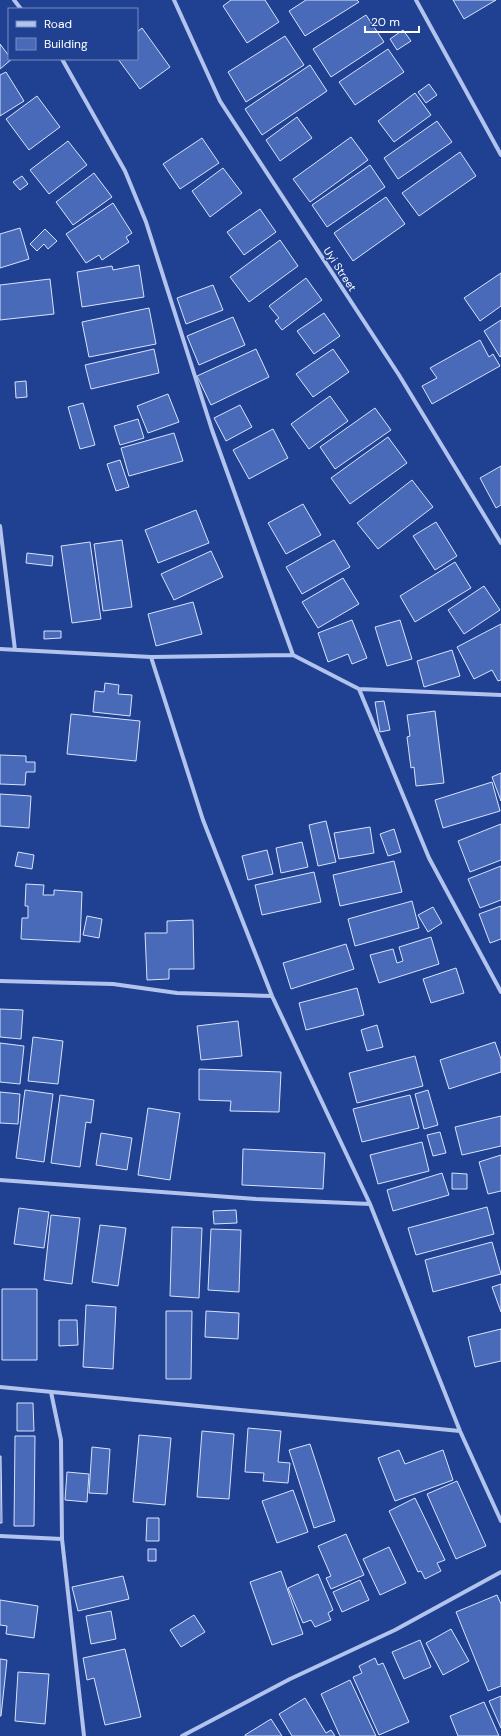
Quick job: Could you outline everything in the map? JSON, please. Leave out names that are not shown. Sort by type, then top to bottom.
[{"type":"street","points":[[14,0],[20,8]]},
{"type":"street","name":"Uyi Street","points":[[174,0],[220,101],[399,376],[501,543]]},
{"type":"street","points":[[416,0],[501,155]]},
{"type":"street","points":[[63,60],[125,171],[146,222],[212,430],[293,655]]},
{"type":"street","points":[[0,526],[15,650]]},
{"type":"street","points":[[0,649],[151,657],[293,655],[359,689],[501,695]]},
{"type":"street","points":[[151,657],[203,820],[272,996],[370,1204],[460,1431],[501,1521]]},
{"type":"street","points":[[359,689],[429,858],[501,992]]},
{"type":"street","points":[[0,981],[113,984],[177,993],[272,996]]},
{"type":"street","points":[[0,1180],[256,1199],[370,1204]]},
{"type":"street","points":[[0,1387],[460,1431]]},
{"type":"street","points":[[52,1392],[61,1440],[62,1539],[84,1736]]},
{"type":"street","points":[[0,1536],[62,1539]]},
{"type":"street","points":[[182,1736],[290,1679],[395,1630],[501,1572]]},
{"type":"building","points":[[231,0],[265,0],[279,22],[247,43],[223,6]]},
{"type":"building","points":[[306,0],[357,0],[359,2],[305,36],[289,11]]},
{"type":"building","points":[[453,0],[496,0],[464,19]]},
{"type":"building","points":[[366,15],[384,42],[331,77],[313,49]]},
{"type":"building","points":[[142,28],[170,67],[140,89],[119,60],[138,60],[138,31]]},
{"type":"building","points":[[403,30],[411,41],[397,50],[390,39]]},
{"type":"building","points":[[285,36],[304,65],[246,102],[228,72]]},
{"type":"building","points":[[0,44],[8,55],[8,60],[11,60],[0,69]]},
{"type":"building","points":[[388,49],[404,72],[355,105],[339,82]]},
{"type":"building","points":[[310,65],[327,91],[262,135],[245,109]]},
{"type":"building","points":[[6,72],[24,101],[0,116],[0,75]]},
{"type":"building","points":[[429,84],[437,95],[426,103],[418,92]]},
{"type":"building","points":[[415,93],[431,115],[394,142],[378,121]]},
{"type":"building","points":[[37,96],[60,127],[29,150],[6,119]]},
{"type":"building","points":[[297,117],[312,138],[280,161],[266,140]]},
{"type":"building","points":[[437,121],[452,142],[398,179],[384,158]]},
{"type":"building","points":[[351,137],[368,160],[310,202],[293,179]]},
{"type":"building","points":[[202,138],[219,163],[180,189],[163,164]]},
{"type":"building","points":[[68,141],[87,165],[49,194],[30,170]]},
{"type":"building","points":[[460,152],[476,176],[419,216],[402,193]]},
{"type":"building","points":[[370,165],[385,187],[327,227],[312,205]]},
{"type":"building","points":[[223,168],[242,193],[210,217],[192,191]]},
{"type":"building","points":[[94,173],[112,197],[73,225],[56,202]]},
{"type":"building","points":[[22,176],[28,184],[20,190],[13,182]]},
{"type":"building","points":[[386,197],[405,224],[353,261],[334,233]]},
{"type":"building","points":[[113,203],[132,233],[126,237],[129,242],[102,260],[99,255],[86,263],[66,234]]},
{"type":"building","points":[[260,209],[276,232],[244,255],[227,232]]},
{"type":"building","points":[[20,228],[29,259],[0,268],[0,234]]},
{"type":"building","points":[[45,229],[57,241],[48,249],[44,244],[37,251],[30,244]]},
{"type":"building","points":[[280,240],[298,266],[249,302],[230,277]]},
{"type":"building","points":[[139,265],[144,297],[82,307],[77,272],[112,266],[113,270]]},
{"type":"building","points":[[501,273],[501,306],[480,321],[464,298]]},
{"type":"building","points":[[306,278],[322,300],[282,330],[275,321],[279,318],[269,306]]},
{"type":"building","points":[[50,279],[54,314],[0,320],[0,285]]},
{"type":"building","points":[[213,285],[223,310],[186,324],[177,298]]},
{"type":"building","points":[[149,308],[156,344],[89,357],[82,322]]},
{"type":"building","points":[[324,313],[340,336],[314,354],[297,331]]},
{"type":"building","points":[[233,317],[245,345],[199,365],[187,336]]},
{"type":"building","points":[[501,320],[501,356],[500,357],[484,331]]},
{"type":"building","points":[[480,340],[489,357],[493,354],[500,366],[432,404],[422,386],[437,378],[430,368]]},
{"type":"building","points":[[154,349],[159,373],[91,389],[85,365]]},
{"type":"building","points":[[256,349],[269,377],[211,405],[197,376]]},
{"type":"building","points":[[333,349],[349,372],[313,397],[296,374]]},
{"type":"building","points":[[26,381],[27,397],[16,398],[15,382]]},
{"type":"building","points":[[168,394],[179,422],[148,433],[137,406]]},
{"type":"building","points":[[330,396],[348,421],[309,449],[291,424]]},
{"type":"building","points":[[83,403],[95,445],[80,449],[68,407]]},
{"type":"building","points":[[240,405],[252,427],[226,441],[214,418]]},
{"type":"building","points":[[375,408],[391,430],[335,469],[320,447]]},
{"type":"building","points":[[138,419],[144,438],[120,445],[114,426]]},
{"type":"building","points":[[273,429],[288,458],[249,479],[233,450]]},
{"type":"building","points":[[174,433],[183,461],[129,476],[121,448]]},
{"type":"building","points":[[388,437],[407,463],[350,504],[331,478]]},
{"type":"building","points":[[120,460],[129,487],[116,491],[107,464]]},
{"type":"building","points":[[501,466],[501,505],[496,508],[480,478]]},
{"type":"building","points":[[412,480],[433,507],[378,549],[357,523]]},
{"type":"building","points":[[303,504],[321,535],[286,554],[268,523]]},
{"type":"building","points":[[196,510],[209,543],[158,563],[145,530]]},
{"type":"building","points":[[436,522],[457,556],[435,570],[413,536]]},
{"type":"building","points":[[122,540],[132,607],[103,611],[94,544]]},
{"type":"building","points":[[334,540],[350,567],[302,594],[286,567]]},
{"type":"building","points":[[90,542],[101,619],[72,623],[61,546]]},
{"type":"building","points":[[211,551],[223,577],[174,600],[161,574]]},
{"type":"building","points":[[27,553],[53,556],[52,566],[26,563]]},
{"type":"building","points":[[455,562],[471,588],[415,622],[400,596]]},
{"type":"building","points":[[343,578],[359,604],[318,628],[302,602]]},
{"type":"building","points":[[484,586],[500,610],[464,634],[448,610]]},
{"type":"building","points":[[193,602],[202,634],[156,646],[148,614]]},
{"type":"building","points":[[352,620],[367,658],[352,664],[348,654],[328,662],[318,633]]},
{"type":"building","points":[[400,620],[412,659],[387,666],[375,627]]},
{"type":"building","points":[[501,624],[501,680],[498,681],[492,670],[474,679],[457,647]]},
{"type":"building","points":[[44,631],[61,631],[61,638],[44,639]]},
{"type":"building","points":[[452,650],[460,676],[424,687],[417,661]]},
{"type":"building","points":[[105,683],[119,685],[118,694],[132,695],[130,716],[93,712],[95,691],[104,692]]},
{"type":"building","points":[[384,701],[390,730],[380,732],[375,702]]},
{"type":"building","points":[[435,711],[444,783],[416,786],[414,767],[411,768],[407,737],[410,736],[407,715]]},
{"type":"building","points":[[71,714],[140,721],[136,761],[67,754]]},
{"type":"building","points":[[0,755],[26,756],[26,762],[35,762],[35,772],[26,772],[25,785],[0,784]]},
{"type":"building","points":[[501,773],[501,801],[492,777]]},
{"type":"building","points":[[492,782],[500,811],[443,828],[435,800]]},
{"type":"building","points":[[0,794],[31,796],[29,828],[0,826]]},
{"type":"building","points":[[326,821],[336,862],[318,866],[309,825]]},
{"type":"building","points":[[501,824],[501,860],[470,872],[458,841]]},
{"type":"building","points":[[370,827],[374,853],[339,859],[334,833]]},
{"type":"building","points":[[394,829],[401,852],[388,856],[380,834]]},
{"type":"building","points":[[302,842],[308,867],[281,873],[276,848]]},
{"type":"building","points":[[267,850],[273,874],[248,880],[242,856]]},
{"type":"building","points":[[18,852],[34,855],[32,869],[15,866]]},
{"type":"building","points":[[394,861],[402,892],[340,906],[333,875]]},
{"type":"building","points":[[501,866],[501,900],[480,908],[468,879]]},
{"type":"building","points":[[314,872],[321,902],[262,915],[255,885]]},
{"type":"building","points":[[26,884],[44,885],[43,895],[54,895],[54,890],[82,892],[80,942],[21,939],[22,918],[28,918],[28,906],[25,906]]},
{"type":"building","points":[[412,901],[419,928],[355,946],[348,919]]},
{"type":"building","points":[[501,906],[501,939],[490,943],[479,914]]},
{"type":"building","points":[[433,907],[442,923],[428,932],[418,915]]},
{"type":"building","points":[[87,916],[102,919],[99,938],[83,935]]},
{"type":"building","points":[[193,920],[194,969],[169,969],[169,979],[147,980],[145,933],[167,933],[167,921]]},
{"type":"building","points":[[431,937],[439,964],[379,983],[370,955],[393,949],[397,963],[403,961],[399,947]]},
{"type":"building","points":[[346,944],[354,969],[291,989],[283,963]]},
{"type":"building","points":[[456,968],[464,993],[431,1003],[423,979]]},
{"type":"building","points":[[357,988],[364,1015],[306,1030],[299,1003]]},
{"type":"building","points":[[0,1009],[23,1010],[21,1039],[0,1037]]},
{"type":"building","points":[[238,1021],[242,1056],[201,1060],[197,1026]]},
{"type":"building","points":[[377,1025],[383,1047],[367,1051],[361,1030]]},
{"type":"building","points":[[33,1037],[63,1041],[58,1084],[28,1081]]},
{"type":"building","points":[[495,1042],[501,1059],[501,1072],[449,1089],[440,1060]]},
{"type":"building","points":[[0,1043],[24,1046],[20,1084],[0,1082]]},
{"type":"building","points":[[415,1056],[423,1086],[357,1103],[349,1073]]},
{"type":"building","points":[[199,1069],[281,1072],[279,1112],[230,1111],[231,1101],[199,1100]]},
{"type":"building","points":[[25,1090],[53,1094],[44,1162],[16,1158]]},
{"type":"building","points":[[428,1090],[438,1125],[424,1129],[415,1094]]},
{"type":"building","points":[[0,1092],[20,1094],[18,1124],[0,1123]]},
{"type":"building","points":[[60,1095],[94,1100],[91,1123],[86,1122],[80,1167],[51,1163]]},
{"type":"building","points":[[410,1095],[419,1128],[362,1142],[353,1109]]},
{"type":"building","points":[[148,1108],[180,1113],[170,1180],[138,1175]]},
{"type":"building","points":[[501,1116],[501,1146],[462,1155],[455,1127]]},
{"type":"building","points":[[440,1132],[446,1153],[433,1156],[427,1135]]},
{"type":"building","points":[[101,1133],[132,1138],[127,1170],[96,1165]]},
{"type":"building","points":[[422,1142],[429,1171],[378,1184],[370,1155]]},
{"type":"building","points":[[243,1149],[325,1153],[323,1189],[242,1185]]},
{"type":"building","points":[[501,1155],[501,1191],[488,1194],[479,1162]]},
{"type":"building","points":[[442,1173],[449,1195],[393,1211],[387,1190]]},
{"type":"building","points":[[452,1173],[467,1174],[467,1189],[452,1189]]},
{"type":"building","points":[[487,1207],[494,1234],[416,1255],[408,1228]]},
{"type":"building","points":[[19,1208],[49,1212],[44,1248],[14,1244]]},
{"type":"building","points":[[236,1210],[237,1223],[214,1224],[213,1211]]},
{"type":"building","points":[[51,1215],[80,1218],[72,1284],[44,1280]]},
{"type":"building","points":[[100,1225],[126,1228],[118,1286],[92,1282]]},
{"type":"building","points":[[172,1227],[202,1228],[199,1298],[170,1296]]},
{"type":"building","points":[[211,1229],[241,1230],[239,1292],[208,1290]]},
{"type":"building","points":[[492,1242],[501,1274],[433,1292],[425,1260]]},
{"type":"building","points":[[501,1284],[501,1312],[492,1287]]},
{"type":"building","points":[[2,1289],[37,1289],[37,1360],[2,1360]]},
{"type":"building","points":[[86,1305],[116,1307],[113,1369],[83,1367]]},
{"type":"building","points":[[166,1311],[192,1311],[191,1379],[166,1379]]},
{"type":"building","points":[[206,1311],[239,1313],[238,1339],[205,1337]]},
{"type":"building","points":[[59,1320],[77,1320],[78,1345],[59,1346]]},
{"type":"building","points":[[501,1329],[501,1361],[475,1367],[468,1337]]},
{"type":"building","points":[[17,1403],[33,1403],[34,1431],[17,1431]]},
{"type":"building","points":[[248,1428],[281,1431],[278,1462],[290,1463],[288,1483],[263,1481],[264,1473],[245,1472]]},
{"type":"building","points":[[202,1431],[234,1434],[229,1499],[197,1497]]},
{"type":"building","points":[[139,1435],[171,1438],[165,1505],[133,1502]]},
{"type":"building","points":[[15,1436],[35,1436],[34,1526],[14,1526]]},
{"type":"building","points":[[310,1444],[335,1521],[314,1528],[289,1450]]},
{"type":"building","points":[[92,1447],[110,1449],[107,1494],[89,1493]]},
{"type":"building","points":[[399,1450],[405,1464],[443,1450],[453,1480],[395,1501],[378,1458]]},
{"type":"building","points":[[1,1456],[2,1523],[0,1523]]},
{"type":"building","points":[[67,1472],[89,1474],[87,1502],[65,1500]]},
{"type":"building","points":[[457,1481],[486,1546],[456,1559],[427,1494]]},
{"type":"building","points":[[293,1490],[308,1532],[277,1543],[262,1501]]},
{"type":"building","points":[[415,1498],[445,1560],[437,1563],[441,1571],[425,1579],[421,1571],[418,1572],[389,1511]]},
{"type":"building","points":[[147,1518],[159,1518],[159,1541],[146,1541]]},
{"type":"building","points":[[346,1534],[364,1575],[331,1589],[326,1578],[331,1576],[318,1546]]},
{"type":"building","points":[[389,1547],[406,1583],[380,1595],[363,1559]]},
{"type":"building","points":[[148,1549],[156,1549],[156,1561],[148,1561]]},
{"type":"building","points":[[281,1571],[303,1634],[272,1645],[250,1582]]},
{"type":"building","points":[[318,1574],[333,1610],[328,1613],[331,1620],[315,1627],[311,1620],[303,1623],[288,1588]]},
{"type":"building","points":[[123,1576],[129,1599],[78,1611],[72,1587]]},
{"type":"building","points":[[360,1580],[369,1600],[342,1612],[333,1592]]},
{"type":"building","points":[[497,1595],[501,1604],[501,1686],[488,1691],[456,1612]]},
{"type":"building","points":[[0,1600],[38,1606],[34,1638],[6,1634],[7,1626],[0,1625]]},
{"type":"building","points":[[111,1611],[116,1639],[91,1644],[86,1616]]},
{"type":"building","points":[[194,1615],[205,1632],[181,1647],[170,1630]]},
{"type":"building","points":[[451,1629],[469,1661],[443,1675],[426,1643]]},
{"type":"building","points":[[420,1640],[431,1667],[404,1679],[392,1652]]},
{"type":"building","points":[[125,1649],[141,1717],[105,1725],[94,1678],[87,1680],[83,1658]]},
{"type":"building","points":[[375,1658],[378,1665],[383,1663],[409,1722],[379,1735],[353,1677],[362,1673],[359,1666]]},
{"type":"building","points":[[0,1659],[7,1660],[1,1716],[0,1716]]},
{"type":"building","points":[[18,1672],[49,1674],[45,1724],[15,1721]]},
{"type":"building","points":[[350,1680],[376,1736],[340,1736],[321,1694]]},
{"type":"building","points":[[501,1696],[501,1728],[489,1701]]},
{"type":"building","points":[[305,1698],[326,1733],[331,1730],[335,1736],[292,1736],[279,1714]]},
{"type":"building","points":[[484,1702],[499,1736],[458,1736],[450,1716]]},
{"type":"building","points":[[271,1719],[282,1736],[245,1736],[245,1735]]}]
